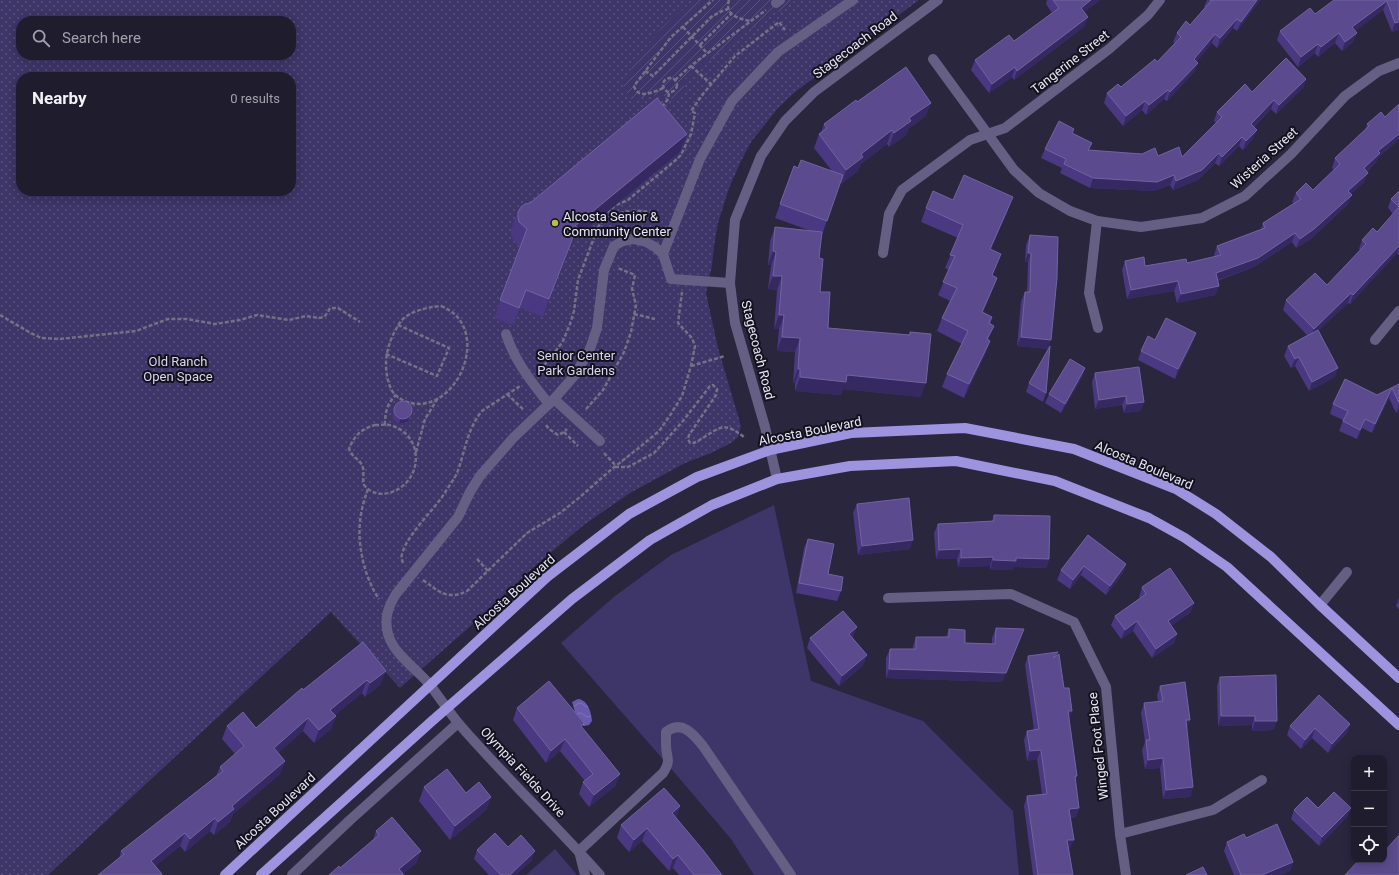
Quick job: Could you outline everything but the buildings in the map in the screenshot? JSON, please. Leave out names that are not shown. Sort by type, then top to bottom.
[{"type":"main road","name":"Alcosta Boulevard","points":[[225,875],[547,577],[629,514],[697,476],[770,450],[851,433],[965,428],[1074,449],[1176,490],[1216,514],[1271,557],[1399,678]]},
{"type":"main road","points":[[261,875],[447,708],[572,599],[650,540],[712,505],[777,479],[850,466],[956,461],[1055,481],[1149,518],[1184,538],[1227,567],[1399,725]]},
{"type":"street","points":[[663,254],[700,159],[732,101],[778,52],[853,0]]},
{"type":"street","name":"Stagecoach Road","points":[[777,479],[736,323],[730,283],[735,220],[761,156],[785,121],[814,92],[926,4],[938,0]]},
{"type":"street","name":"Tangerine Street","points":[[883,253],[888,214],[902,190],[970,140],[1006,128],[1109,49],[1148,15],[1160,0]]},
{"type":"street","name":"Wisteria Street","points":[[933,59],[1014,170],[1039,193],[1070,211],[1097,221],[1141,227],[1202,218],[1244,196],[1291,154],[1345,96],[1379,71],[1399,63]]},
{"type":"street","points":[[1097,221],[1089,293],[1098,328]]},
{"type":"street","points":[[388,610],[388,606],[396,594],[458,517],[470,492],[480,476],[514,437],[552,402],[575,375],[590,349],[597,328],[604,270],[614,246],[623,241],[633,239],[646,242],[663,254],[671,279],[730,283]]},
{"type":"street","points":[[1375,340],[1399,311]]},
{"type":"street","points":[[506,334],[509,343],[529,379],[552,402],[600,441]]},
{"type":"street","points":[[1320,604],[1347,572]]},
{"type":"street","name":"Winged Foot Place","points":[[888,598],[1011,594],[1074,622],[1106,687],[1120,834],[1126,875]]},
{"type":"street","name":"Olympia Fields Drive","points":[[388,610],[386,620],[388,634],[401,656],[430,685],[458,723],[600,875]]},
{"type":"street","points":[[292,875],[350,820],[458,723]]},
{"type":"street","points":[[585,875],[579,851],[663,773],[668,765],[669,757],[666,746],[666,732],[671,727],[682,727],[693,733],[791,875]]},
{"type":"street","points":[[1120,834],[1214,810],[1262,780]]},
{"type":"path","points":[[663,88],[646,94],[640,94],[634,86],[671,37],[713,0]]},
{"type":"path","points":[[729,0],[728,9],[731,14],[751,21]]},
{"type":"path","points":[[675,80],[707,53],[778,1]]},
{"type":"path","points":[[645,71],[653,76],[711,17],[728,9]]},
{"type":"path","points":[[700,45],[731,14]]},
{"type":"path","points":[[537,373],[552,356],[570,324],[574,311],[578,280],[602,220],[614,206],[628,200],[666,169],[681,154],[691,134],[696,113],[691,111],[711,84],[735,56],[779,22],[793,42]]},
{"type":"path","points":[[683,26],[707,53]]},
{"type":"path","points":[[691,66],[711,84]]},
{"type":"path","points":[[669,93],[663,88],[663,81],[666,78],[675,80]]},
{"type":"path","points":[[669,93],[676,89],[677,85],[675,80]]},
{"type":"path","points":[[657,112],[668,99],[669,93]]},
{"type":"path","points":[[602,220],[629,210],[648,211],[657,215]]},
{"type":"path","points":[[584,411],[603,390],[624,352],[631,332],[636,306],[632,289],[635,275],[616,267]]},
{"type":"path","points":[[424,580],[436,590],[452,596],[467,591],[527,533],[560,513],[654,435],[669,417],[682,396],[695,346],[692,338],[678,323],[683,280]]},
{"type":"path","points":[[416,452],[425,419],[438,398],[456,382],[462,371],[467,356],[467,339],[461,321],[448,308],[441,306],[426,308],[404,318],[398,325],[386,354],[389,384],[396,395],[402,400],[414,404],[422,404],[438,398]]},
{"type":"path","points":[[0,315],[41,338],[60,339],[136,331],[168,319],[188,319],[215,324],[240,320],[257,315],[289,320],[306,316],[319,318],[324,316],[330,308],[338,308],[360,322]]},
{"type":"path","points":[[634,314],[655,319]]},
{"type":"path","points":[[386,354],[437,376],[449,348],[398,325]]},
{"type":"path","points":[[691,366],[725,356]]},
{"type":"path","points":[[405,565],[401,560],[402,555],[415,531],[442,497],[456,474],[466,440],[477,416],[525,382]]},
{"type":"path","points":[[615,467],[628,467],[654,454],[683,421],[710,386],[713,385],[717,389],[716,395],[689,435],[688,439],[690,443],[696,442],[724,426],[735,430],[744,437]]},
{"type":"path","points":[[507,394],[526,411]]},
{"type":"path","points":[[385,425],[387,405],[396,395]]},
{"type":"path","points":[[544,422],[549,429],[558,434],[564,432],[570,426]]},
{"type":"path","points":[[375,425],[385,425],[392,426],[403,432],[412,442],[416,452],[416,466],[406,484],[384,494],[374,493],[364,485],[364,470],[362,465],[352,456],[349,449],[356,436],[362,431],[375,425]]},
{"type":"path","points":[[564,432],[578,446]]},
{"type":"path","points":[[604,452],[615,467]]},
{"type":"path","points":[[368,489],[362,503],[360,546],[368,576],[377,596],[388,610]]},
{"type":"path","points":[[477,559],[488,571]]},
{"type":"green space","name":"Old Ranch Open Space","points":[[0,0],[919,0],[795,92],[778,108],[751,142],[729,188],[718,223],[706,293],[718,348],[741,426],[738,437],[731,443],[685,463],[630,493],[585,524],[537,564],[465,631],[400,688],[331,612],[48,875],[0,875]]},
{"type":"green space","points":[[694,0],[796,0],[779,12],[776,10],[683,80],[684,90],[678,98],[673,99],[658,95],[632,100],[624,88],[623,82],[655,35],[674,16]]},
{"type":"green space","points":[[774,505],[811,681],[923,721],[1013,811],[1019,875],[754,875],[731,839],[561,643],[615,596],[671,555]]},
{"type":"green space","points":[[555,849],[577,875],[526,875]]},
{"type":"water","points":[[578,699],[587,704],[592,721],[589,725],[583,726],[576,715],[572,702]]},
{"type":"place","name":"Alcosta Senior & Community Center","points":[[555,223]]},
{"type":"park label","name":"Senior Center Park Gardens","points":[[576,362]]}]
